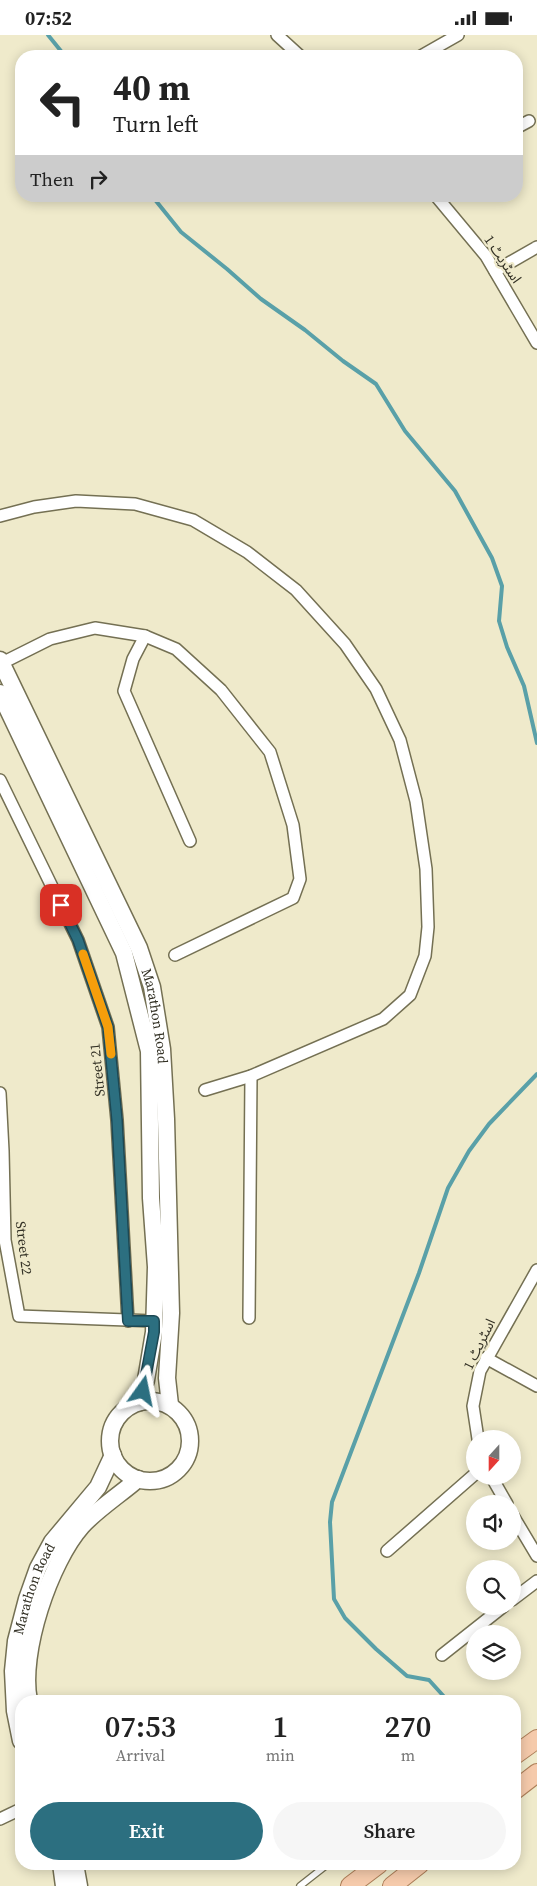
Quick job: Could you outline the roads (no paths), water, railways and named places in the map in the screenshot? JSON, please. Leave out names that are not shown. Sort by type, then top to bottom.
[{"type":"main road","name":"Marathon Road","points":[[1,661],[139,948],[152,987],[162,1049],[166,1119],[171,1313],[167,1378],[170,1405]]},
{"type":"main road","name":"Marathon Road","points":[[0,693],[124,953],[149,1051],[151,1198],[156,1267],[154,1332],[146,1380],[140,1402]]},
{"type":"main road","points":[[145,1400],[158,1401],[170,1405],[180,1413],[187,1424],[191,1437],[190,1450],[185,1462],[177,1471],[166,1478],[152,1481],[138,1479],[125,1473],[116,1463],[110,1450],[110,1436],[114,1422],[122,1411],[140,1402],[145,1400]]},
{"type":"main road","name":"Marathon Road","points":[[15,1711],[14,1671],[16,1641],[27,1599],[38,1568],[52,1542],[98,1487],[112,1455]]},
{"type":"main road","name":"Marathon Road","points":[[28,1695],[27,1667],[37,1619],[47,1587],[64,1551],[82,1525],[138,1479]]},
{"type":"main road","points":[[521,1751],[537,1739]]},
{"type":"main road","points":[[521,1785],[537,1773]]},
{"type":"main road","points":[[62,1870],[64,1886]]},
{"type":"main road","points":[[76,1870],[79,1886]]},
{"type":"main road","points":[[350,1886],[371,1870]]},
{"type":"main road","points":[[392,1886],[412,1870]]},
{"type":"street","points":[[277,35],[293,50]]},
{"type":"street","points":[[432,50],[458,35]]},
{"type":"street","points":[[523,124],[529,121]]},
{"type":"street","name":"اسٹریٹ 1","points":[[441,202],[486,256],[537,343]]},
{"type":"street","points":[[495,271],[537,247]]},
{"type":"street","points":[[0,516],[34,507],[76,501],[135,504],[193,520],[247,552],[296,590],[345,644],[371,682],[400,740],[416,801],[426,869],[428,927],[425,956],[410,995],[383,1019],[251,1076],[205,1090]]},
{"type":"street","points":[[1,661],[50,639],[95,628],[145,637],[176,649],[221,690],[270,752],[293,825],[300,879],[293,898],[175,955]]},
{"type":"street","points":[[145,637],[133,659],[124,691],[190,841]]},
{"type":"street","name":"Street 21","points":[[0,780],[78,940],[108,1027],[117,1120],[128,1321]]},
{"type":"street","points":[[249,1319],[251,1076]]},
{"type":"street","name":"Street 22","points":[[0,1093],[4,1151],[5,1240],[19,1316],[128,1321]]},
{"type":"street","name":"اسٹریٹ 1","points":[[477,1430],[473,1406],[480,1371],[537,1270]]},
{"type":"street","points":[[128,1321],[154,1321]]},
{"type":"street","points":[[486,1359],[537,1386]]},
{"type":"street","points":[[387,1551],[466,1482]]},
{"type":"street","points":[[521,1529],[537,1555]]},
{"type":"street","points":[[521,1593],[537,1581]]},
{"type":"street","points":[[442,1655],[493,1615]]},
{"type":"street","points":[[0,1819],[15,1812]]},
{"type":"lane","points":[[300,1886],[320,1870]]},
{"type":"waterway","points":[[48,35],[60,50]]},
{"type":"waterway","points":[[157,202],[181,232],[261,299],[376,384],[405,431],[455,491],[492,558],[502,586],[499,621],[507,647],[524,686],[537,743]]},
{"type":"waterway","points":[[443,1695],[429,1680],[407,1676],[376,1649],[345,1618],[334,1599],[330,1522],[332,1502],[419,1273],[448,1188],[469,1151],[489,1124],[537,1074]]}]
